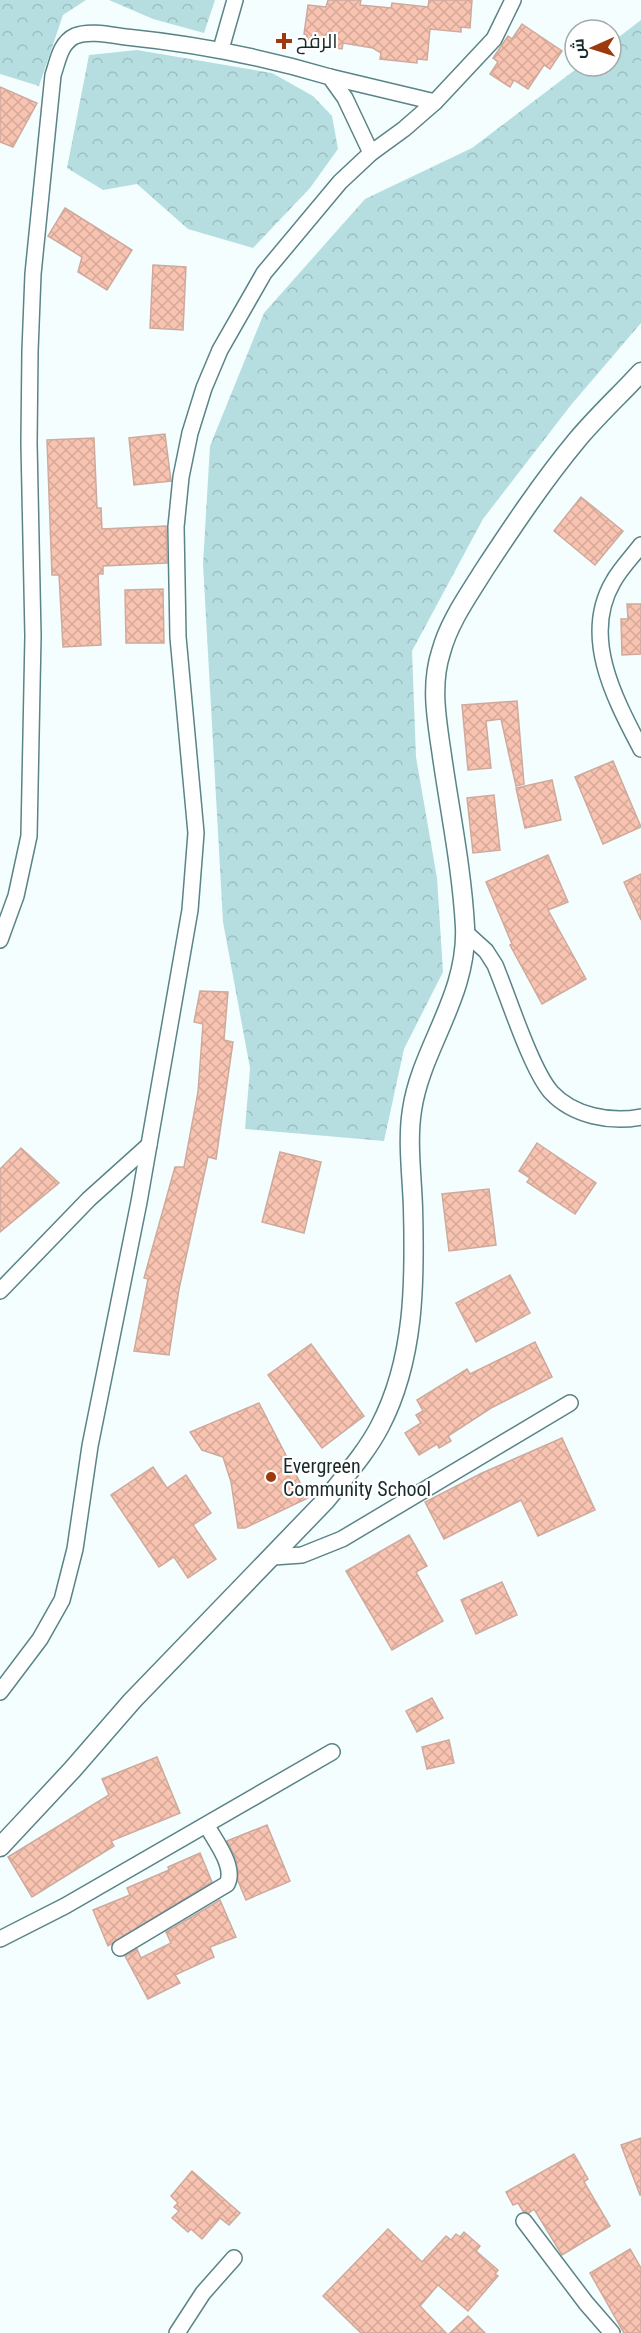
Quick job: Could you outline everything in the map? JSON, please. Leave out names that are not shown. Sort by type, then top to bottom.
[{"type":"street","points":[[221,50],[235,0]]},
{"type":"street","points":[[0,1692],[40,1639],[62,1600],[75,1549],[90,1446],[180,979],[195,860],[196,833],[178,637],[176,585],[176,527],[181,477],[190,433],[204,388],[220,350],[264,273],[325,198],[371,153],[435,102],[494,39],[513,0]]},
{"type":"street","points":[[0,940],[16,896],[29,836],[33,636],[29,443],[33,274],[53,75],[65,43],[76,36],[103,35],[221,50],[435,102]]},
{"type":"street","points":[[330,76],[345,98],[371,153]]},
{"type":"street","points":[[0,1848],[132,1701],[273,1557],[354,1466],[379,1428],[401,1377],[414,1282],[412,1109],[422,1074],[451,1006],[465,932],[463,896],[437,718],[435,682],[440,655],[455,616],[533,498],[578,439],[641,372]]},
{"type":"street","points":[[641,545],[613,581],[600,621],[603,668],[641,749]]},
{"type":"street","points":[[465,932],[486,951],[495,965],[537,1068],[553,1094],[598,1118],[624,1121],[641,1117]]},
{"type":"street","points":[[0,1291],[89,1198],[149,1145]]},
{"type":"street","points":[[273,1557],[302,1555],[342,1539],[570,1403]]},
{"type":"street","points":[[0,1939],[65,1906],[332,1752]]},
{"type":"street","points":[[120,1948],[227,1884],[231,1877],[230,1869],[207,1826]]},
{"type":"street","points":[[524,2221],[586,2303],[612,2333]]},
{"type":"street","points":[[177,2333],[203,2293],[234,2258]]},
{"type":"green space","points":[[0,0],[86,0],[63,15],[39,86],[0,74]]},
{"type":"green space","points":[[109,0],[215,0],[204,33],[153,19]]},
{"type":"green space","points":[[641,20],[641,323],[571,405],[483,519],[412,651],[416,757],[437,878],[443,972],[404,1049],[384,1141],[245,1129],[250,1068],[223,922],[203,564],[210,446],[264,313],[365,199],[472,148],[564,78],[623,78],[623,34]]},
{"type":"green space","points":[[137,50],[272,73],[313,96],[332,116],[338,149],[310,188],[253,248],[188,229],[137,184],[103,190],[67,168],[89,55]]},
{"type":"building","points":[[328,0],[361,0],[360,5],[391,8],[392,3],[428,7],[429,0],[472,0],[470,28],[461,27],[461,32],[430,29],[427,60],[417,59],[417,63],[380,59],[381,53],[373,48],[343,43],[342,49],[305,43],[308,5],[326,7]]},
{"type":"building","points":[[522,24],[562,51],[550,69],[544,65],[528,89],[514,80],[510,87],[490,74],[498,62],[493,58],[508,36],[512,39]]},
{"type":"building","points":[[0,87],[37,103],[13,147],[0,142]]},
{"type":"building","points":[[65,208],[132,250],[107,290],[78,272],[82,257],[48,236]]},
{"type":"building","points":[[153,265],[186,267],[183,330],[150,328]]},
{"type":"building","points":[[165,434],[171,481],[134,485],[129,438]]},
{"type":"building","points":[[94,438],[97,508],[101,508],[102,529],[166,526],[167,563],[103,566],[103,574],[98,574],[101,645],[63,647],[59,575],[52,575],[47,440]]},
{"type":"building","points":[[581,497],[623,531],[595,565],[554,531]]},
{"type":"building","points":[[163,589],[164,643],[126,643],[125,590]]},
{"type":"building","points":[[627,604],[641,604],[641,654],[622,655],[621,619],[628,619]]},
{"type":"building","points":[[517,701],[524,784],[516,786],[501,719],[486,721],[491,768],[468,770],[462,705]]},
{"type":"building","points":[[613,761],[641,827],[603,844],[575,777]]},
{"type":"building","points":[[552,780],[561,820],[525,828],[516,788]]},
{"type":"building","points":[[494,795],[500,850],[473,853],[467,798]]},
{"type":"building","points":[[548,855],[568,902],[548,910],[586,979],[542,1004],[510,945],[512,944],[486,882]]},
{"type":"building","points":[[641,874],[641,920],[624,882]]},
{"type":"building","points":[[200,991],[228,992],[224,1040],[233,1042],[216,1159],[208,1157],[179,1289],[169,1355],[134,1351],[148,1279],[144,1278],[175,1167],[184,1167],[198,1092],[203,1024],[194,1022]]},
{"type":"building","points":[[537,1143],[596,1183],[575,1214],[527,1182],[530,1178],[519,1171]]},
{"type":"building","points":[[21,1148],[59,1183],[0,1232],[0,1169]]},
{"type":"building","points":[[280,1152],[321,1162],[304,1233],[262,1222]]},
{"type":"building","points":[[489,1189],[496,1245],[449,1251],[442,1194]]},
{"type":"building","points":[[510,1275],[530,1313],[476,1342],[456,1303]]},
{"type":"building","points":[[535,1342],[552,1377],[491,1408],[448,1436],[451,1441],[439,1448],[437,1444],[419,1455],[405,1433],[421,1423],[416,1415],[423,1411],[417,1400],[467,1369],[470,1374]]},
{"type":"building","points":[[311,1344],[364,1416],[322,1448],[268,1375]]},
{"type":"building","points":[[259,1403],[308,1498],[245,1528],[238,1528],[231,1482],[223,1457],[202,1450],[190,1432]]},
{"type":"building","points":[[562,1438],[595,1510],[538,1536],[521,1500],[444,1539],[425,1502],[482,1473]]},
{"type":"building","points":[[153,1467],[167,1488],[186,1475],[211,1513],[193,1525],[216,1559],[188,1578],[174,1557],[159,1567],[111,1495]]},
{"type":"building","points":[[409,1535],[427,1566],[416,1572],[443,1621],[392,1650],[346,1571]]},
{"type":"building","points":[[502,1582],[517,1615],[476,1634],[461,1600]]},
{"type":"building","points":[[432,1698],[443,1718],[417,1732],[406,1711]]},
{"type":"building","points":[[449,1740],[454,1763],[427,1769],[422,1747]]},
{"type":"building","points":[[157,1757],[180,1813],[111,1841],[114,1846],[32,1897],[8,1857],[109,1795],[102,1779]]},
{"type":"building","points":[[267,1825],[290,1881],[246,1900],[238,1881],[236,1859],[227,1841]]},
{"type":"building","points":[[200,1853],[212,1882],[108,1946],[93,1910],[130,1895],[127,1888],[169,1870],[168,1867]]},
{"type":"building","points":[[220,1900],[236,1937],[210,1947],[214,1957],[175,1975],[180,1983],[148,1999],[125,1956],[137,1949],[141,1958],[171,1943],[166,1932]]},
{"type":"building","points":[[641,2138],[641,2195],[640,2195],[621,2145]]},
{"type":"building","points":[[574,2154],[588,2179],[584,2182],[610,2226],[562,2255],[534,2209],[529,2213],[523,2211],[518,2203],[513,2205],[506,2192]]},
{"type":"building","points":[[192,2171],[240,2213],[229,2225],[220,2218],[202,2239],[191,2229],[188,2232],[172,2218],[179,2211],[174,2207],[178,2203],[171,2196]]},
{"type":"building","points":[[388,2229],[422,2262],[446,2236],[451,2240],[456,2234],[460,2237],[464,2232],[480,2246],[476,2251],[498,2270],[495,2274],[498,2276],[468,2311],[438,2285],[420,2306],[446,2333],[361,2333],[323,2296]]},
{"type":"building","points":[[630,2249],[641,2268],[641,2333],[624,2333],[590,2273]]},
{"type":"building","points":[[468,2316],[485,2333],[450,2333]]},
{"type":"place","name":"الرفح","points":[[284,41]]},
{"type":"place","name":"Evergreen Community School","points":[[271,1477]]}]
